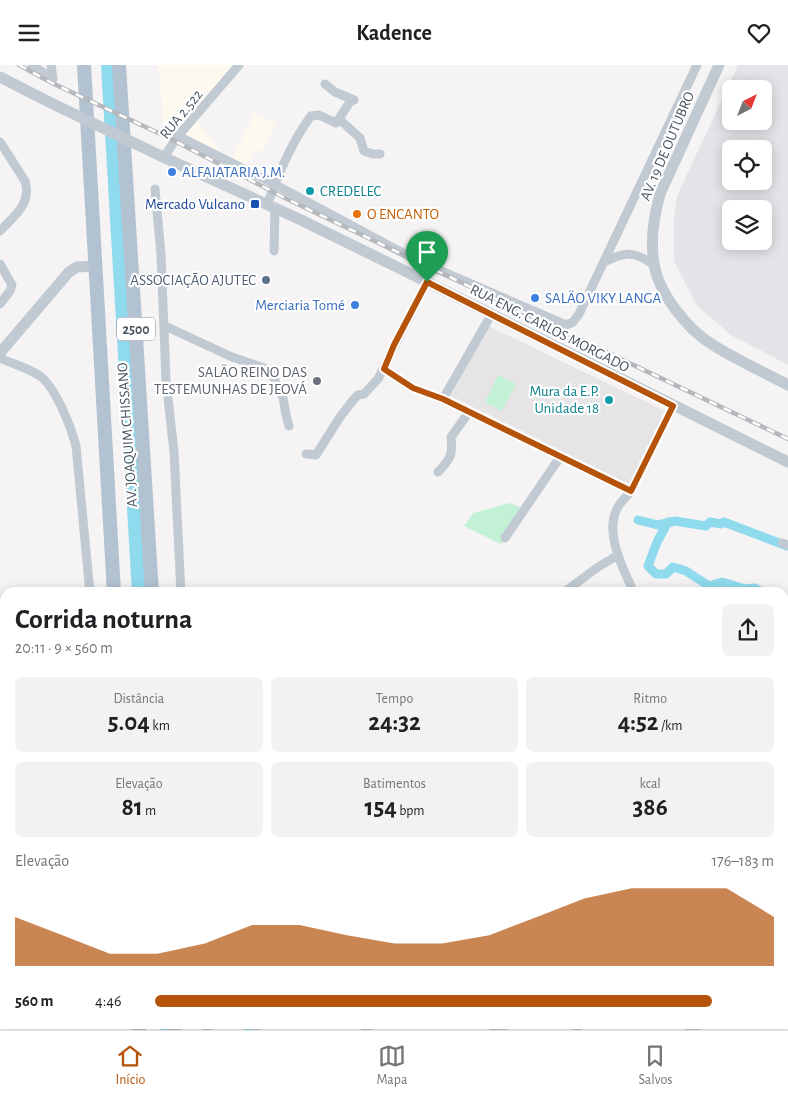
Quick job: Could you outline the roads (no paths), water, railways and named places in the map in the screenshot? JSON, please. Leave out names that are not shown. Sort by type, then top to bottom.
[{"type":"main road","name":"AV. JOAQUIM CHISSANO","points":[[84,65],[114,587]]},
{"type":"main road","name":"AV. JOAQUIM CHISSANO","points":[[119,65],[152,587]]},
{"type":"street","points":[[32,65],[53,79],[51,65]]},
{"type":"street","name":"RUA 2.522","points":[[164,157],[178,136],[239,65]]},
{"type":"street","points":[[178,136],[416,259],[566,325],[573,322],[579,314],[697,65]]},
{"type":"street","name":"AV. 19 DE OUTUBRO","points":[[719,65],[660,195],[653,231],[654,265],[661,284],[674,308],[689,326],[712,345],[788,385]]},
{"type":"street","name":"RUA ENG. CARLOS MORGADO","points":[[0,77],[427,282],[788,462]]},
{"type":"street","points":[[274,251],[271,207],[274,184],[301,132],[311,116],[319,115],[334,123],[339,119],[350,102],[354,100],[335,92],[324,84]]},
{"type":"street","points":[[339,119],[360,138],[364,151],[380,154]]},
{"type":"street","points":[[0,142],[27,187],[25,205],[0,231]]},
{"type":"street","points":[[155,189],[161,255],[166,380],[174,452],[180,587]]},
{"type":"street","points":[[604,262],[622,254],[632,253],[654,265]]},
{"type":"street","points":[[0,264],[12,285],[10,291],[0,304]]},
{"type":"street","points":[[0,353],[69,272],[78,267],[96,267]]},
{"type":"street","points":[[306,454],[316,455],[340,417],[358,395],[363,394],[369,389],[384,369],[394,345],[427,282]]},
{"type":"street","points":[[443,399],[491,315]]},
{"type":"street","points":[[164,327],[232,357],[270,370],[283,398],[289,426]]},
{"type":"street","points":[[0,358],[41,377],[52,388],[71,430],[76,446],[89,587]]},
{"type":"street","points":[[384,369],[413,388],[443,399],[631,491]]},
{"type":"street","points":[[631,587],[618,555],[612,529],[613,519],[621,502],[631,491],[673,406]]},
{"type":"street","points":[[438,472],[452,454],[451,437],[470,412]]},
{"type":"street","points":[[505,538],[560,457]]},
{"type":"street","points":[[571,587],[618,555]]},
{"type":"waterway","points":[[109,65],[140,587]]},
{"type":"waterway","points":[[638,520],[658,525],[675,521],[706,526],[710,522],[721,524],[724,522],[787,546]]},
{"type":"waterway","points":[[668,522],[657,542],[648,566],[656,574],[666,574],[673,567],[686,571],[709,586],[722,582],[738,587]]},
{"type":"railway","points":[[19,65],[52,83],[169,138],[289,200],[788,439]]},
{"type":"place","name":"ALFAIATARIA J.M.","points":[[172,172]]},
{"type":"place","name":"CREDELEC","points":[[310,191]]},
{"type":"place","name":"Mercado Vulcano","points":[[255,204]]},
{"type":"place","name":"O ENCANTO","points":[[357,214]]},
{"type":"place","name":"ASSOCIAÇĀO AJUTEC","points":[[266,280]]},
{"type":"place","name":"SALÃO VIKY LANGA","points":[[535,298]]},
{"type":"place","name":"Merciaria Tomé","points":[[355,305]]},
{"type":"place","name":"SALÃO REINO DAS TESTEMUNHAS DE JEOVÁ","points":[[317,381]]},
{"type":"place","name":"Mura da E.P. Unidade 18","points":[[609,400]]}]
